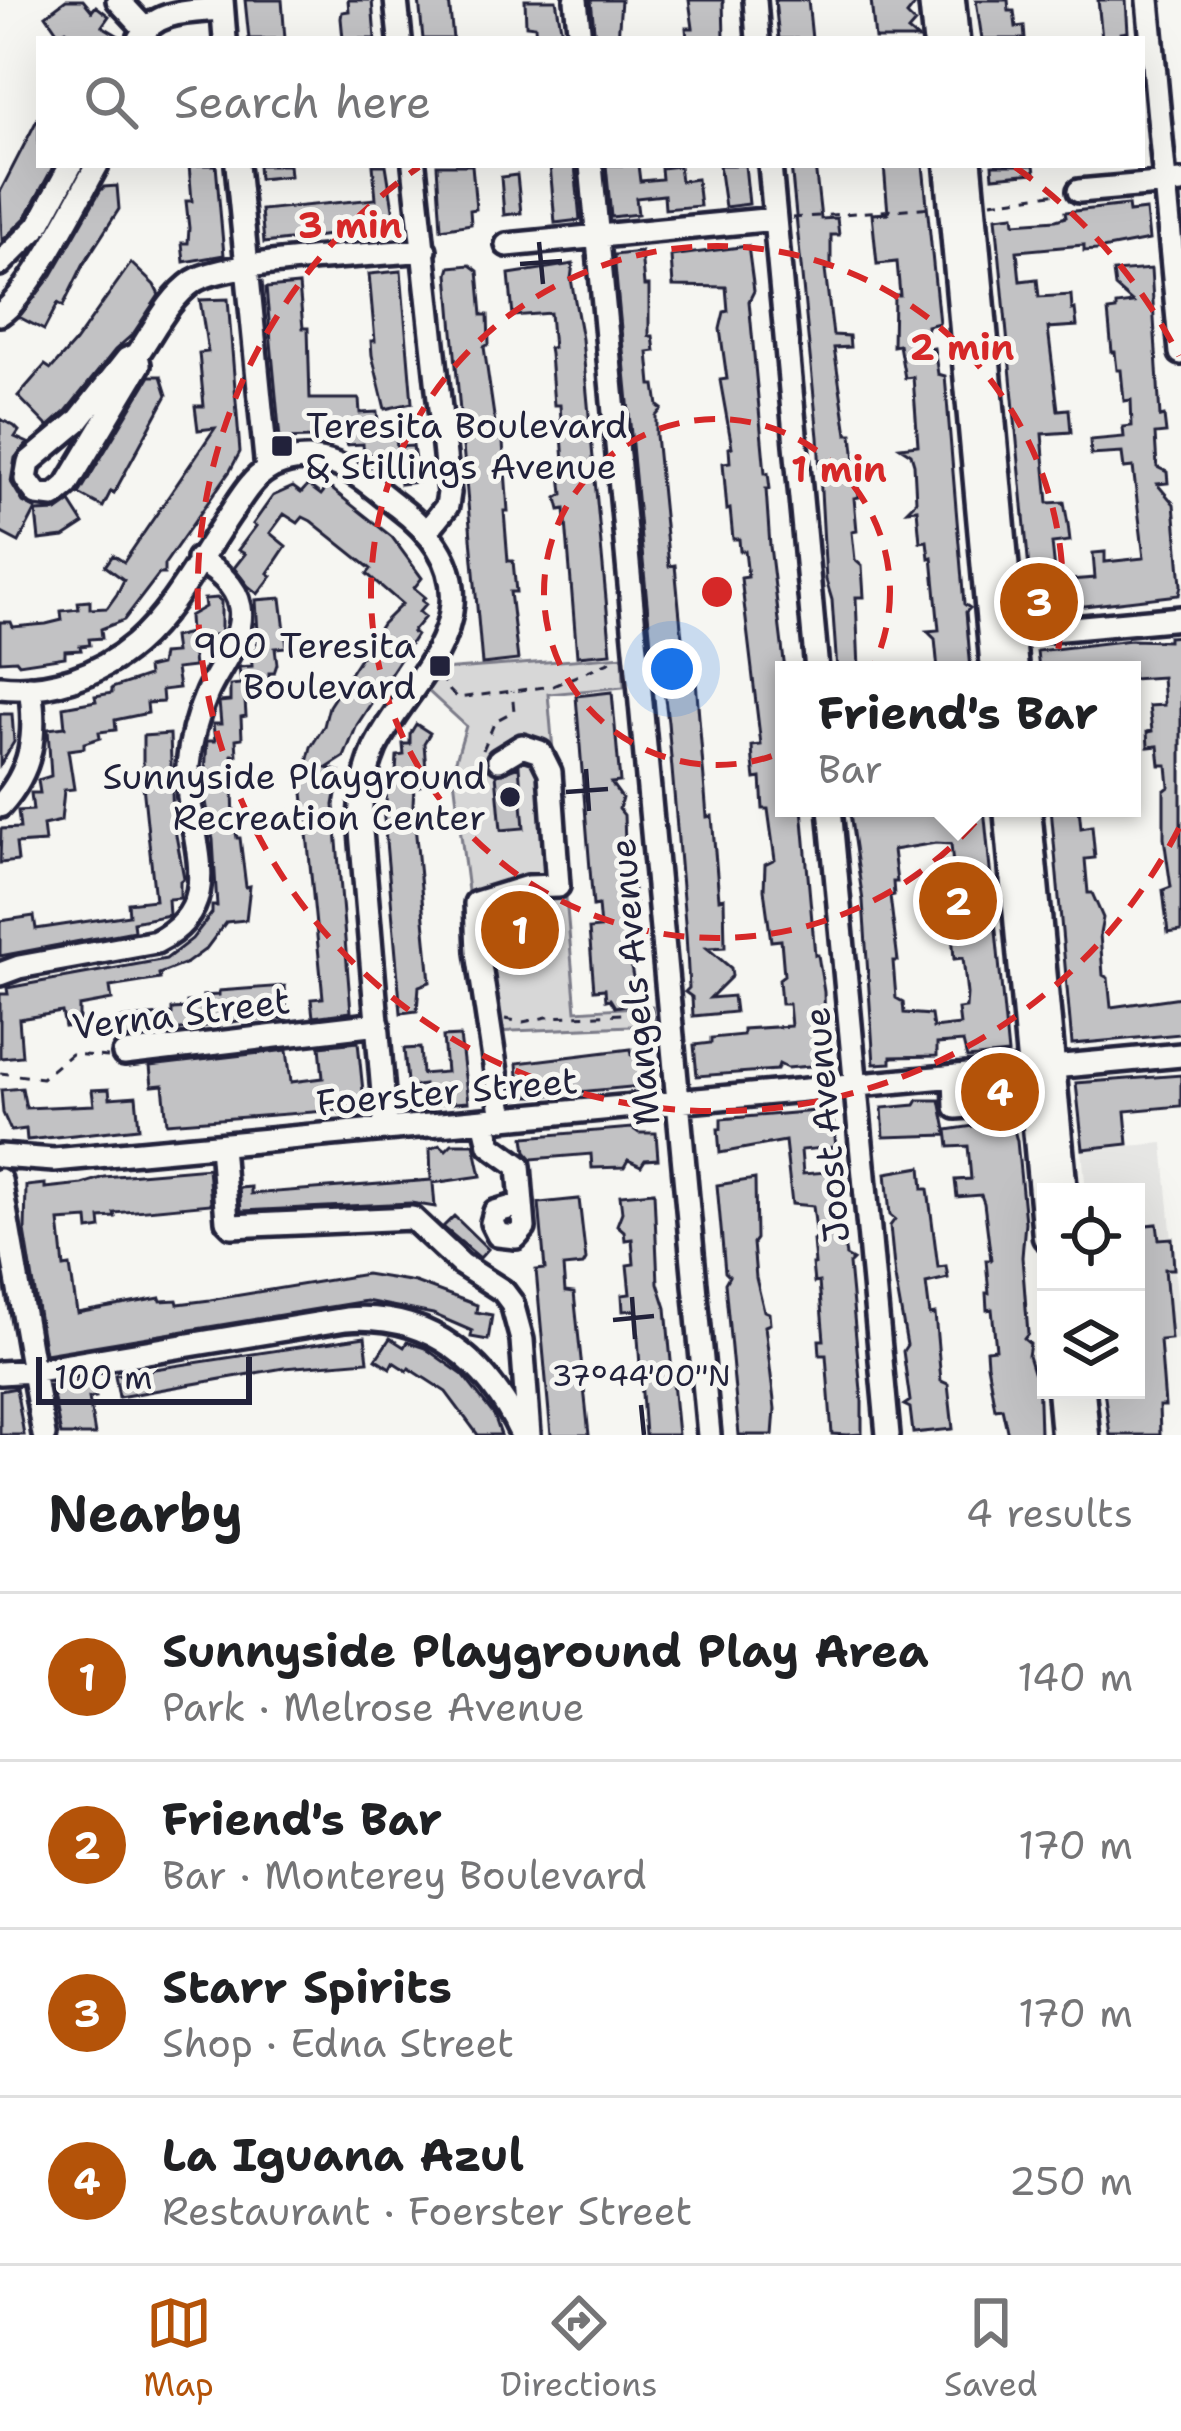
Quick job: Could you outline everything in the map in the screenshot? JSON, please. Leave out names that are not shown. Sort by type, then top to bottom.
[{"type":"main road","points":[[932,0],[936,36]]},
{"type":"main road","points":[[952,0],[956,36]]},
{"type":"main road","points":[[948,168],[981,412]]},
{"type":"main road","points":[[968,168],[981,412],[1001,635],[996,661]]},
{"type":"main road","points":[[1001,635],[1012,661]]},
{"type":"main road","points":[[1007,817],[1040,1068],[1062,1183]]},
{"type":"main road","points":[[1028,817],[1040,1068],[1031,1101],[1040,1183]]},
{"type":"main road","points":[[1061,1399],[1064,1435]]},
{"type":"main road","points":[[1083,1399],[1086,1435]]},
{"type":"street","points":[[118,0],[142,34],[164,16],[222,4],[225,36]]},
{"type":"street","points":[[396,0],[400,36]]},
{"type":"street","points":[[576,0],[580,36]]},
{"type":"street","points":[[754,0],[758,36]]},
{"type":"street","points":[[1148,0],[1173,183],[1181,353]]},
{"type":"street","points":[[0,264],[38,226],[69,168]]},
{"type":"street","points":[[0,314],[10,307],[9,287],[95,168]]},
{"type":"street","points":[[237,168],[267,470]]},
{"type":"street","points":[[413,168],[448,493],[447,506],[428,531]]},
{"type":"street","name":"Mangels Avenue","points":[[591,168],[709,1435]]},
{"type":"street","points":[[770,168],[779,219],[816,661]]},
{"type":"street","points":[[1079,191],[1173,183]]},
{"type":"street","points":[[507,244],[779,219]]},
{"type":"street","points":[[137,355],[139,365],[68,485],[54,496],[37,494],[26,479],[29,462],[78,422],[127,359],[137,355],[185,288],[212,272],[425,250]]},
{"type":"street","points":[[0,687],[78,678],[135,644],[165,610],[254,481],[267,470],[297,459],[333,463],[351,471],[428,531],[452,586],[448,625],[376,747],[360,809],[386,1130]]},
{"type":"street","points":[[0,974],[156,942],[194,910],[201,892],[201,872],[189,808],[188,764],[198,717],[237,636],[240,609],[227,581],[198,559]]},
{"type":"street","points":[[1001,635],[1181,618]]},
{"type":"street","points":[[0,806],[20,781],[32,747],[30,687]]},
{"type":"street","points":[[490,761],[522,746],[540,752],[550,772],[558,886],[528,887],[476,903],[478,952],[496,1022],[490,1145],[519,1166],[522,1204]]},
{"type":"street","name":"Joost Avenue","points":[[831,817],[888,1435]]},
{"type":"street","name":"Verna Street","points":[[124,1054],[378,1024]]},
{"type":"street","name":"Foerster Street","points":[[0,1156],[54,1160],[1181,1055]]},
{"type":"street","points":[[955,1076],[956,1107],[1031,1101]]},
{"type":"street","points":[[221,1144],[227,1221],[232,1226],[408,1217],[417,1220],[461,1264],[503,1291],[512,1303],[521,1340],[525,1435]]},
{"type":"street","points":[[0,1180],[44,1435]]},
{"type":"street","points":[[0,1373],[346,1319],[388,1320],[430,1331],[472,1359],[525,1435]]},
{"type":"path","points":[[987,202],[1079,191]]},
{"type":"path","points":[[779,219],[933,206]]},
{"type":"path","points":[[440,670],[448,676],[443,684],[458,698],[553,686],[602,662],[638,653]]},
{"type":"path","points":[[490,761],[487,733],[502,715],[514,711],[512,689]]},
{"type":"path","points":[[493,965],[510,960],[530,940],[548,934]]},
{"type":"path","points":[[496,1022],[658,1012]]},
{"type":"path","name":"Verna Street","points":[[0,1072],[42,1078],[71,1054],[124,1054]]},
{"type":"shaded area","points":[[623,656],[624,687],[548,694],[576,1011],[652,1006],[654,1025],[492,1032],[474,940],[453,770],[466,726],[426,689],[442,670]]},
{"type":"shaded area","points":[[1163,1143],[1181,1339],[1145,1342],[1145,1183],[1085,1183],[1082,1150]]},
{"type":"building","points":[[66,0],[83,0],[92,11],[96,6],[109,16],[102,26],[119,36],[73,36],[66,30],[59,34],[46,15]]},
{"type":"building","points":[[245,0],[282,0],[285,36],[249,36]]},
{"type":"building","points":[[348,0],[372,0],[375,36],[343,36],[342,12],[349,11]]},
{"type":"building","points":[[419,0],[449,0],[453,36],[423,36]]},
{"type":"building","points":[[525,0],[556,0],[562,36],[536,36],[535,26],[526,25]]},
{"type":"building","points":[[591,0],[621,0],[618,36],[595,36]]},
{"type":"building","points":[[689,0],[723,0],[724,36],[687,36],[686,28],[693,28]]},
{"type":"building","points":[[775,0],[808,0],[812,36],[779,36]]},
{"type":"building","points":[[871,0],[909,0],[914,6],[907,15],[915,23],[908,31],[914,36],[875,36]]},
{"type":"building","points":[[976,0],[1008,0],[1016,27],[1024,26],[1025,36],[982,36]]},
{"type":"building","points":[[1098,0],[1126,0],[1128,32],[1102,36]]},
{"type":"building","points":[[36,122],[36,168],[52,168],[26,217],[2,241],[0,192]]},
{"type":"building","points":[[189,168],[216,168],[224,255],[184,262],[182,243],[188,243],[189,228],[186,201],[192,201]]},
{"type":"building","points":[[258,168],[289,168],[290,176],[259,179]]},
{"type":"building","points":[[373,168],[386,168],[396,227],[264,243],[261,210],[376,199]]},
{"type":"building","points":[[437,168],[472,168],[476,209],[470,210],[471,224],[441,229]]},
{"type":"building","points":[[550,168],[575,168],[580,220],[555,223]]},
{"type":"building","points":[[606,168],[638,168],[640,181],[662,179],[661,168],[679,168],[681,181],[697,179],[700,206],[665,209],[664,195],[636,198],[638,214],[611,217]]},
{"type":"building","points":[[719,168],[745,168],[749,204],[725,207]]},
{"type":"building","points":[[791,168],[815,168],[821,219],[837,218],[839,235],[831,235],[831,268],[825,270],[833,335],[849,336],[850,347],[834,348],[859,497],[854,498],[857,531],[852,532],[855,560],[862,566],[864,597],[856,597],[859,661],[836,661],[826,580],[818,437]]},
{"type":"building","points":[[884,168],[923,168],[939,323],[927,326],[929,349],[934,348],[938,374],[945,376],[964,604],[970,608],[966,612],[970,661],[937,661],[935,639],[927,631],[939,630],[932,557],[927,541],[920,542],[917,509],[907,510],[916,501],[914,464],[911,454],[900,447],[918,445],[913,377],[905,378],[899,345],[893,346],[894,295],[900,295],[897,262],[877,264],[872,214],[888,213]]},
{"type":"building","points":[[992,168],[1034,168],[1035,173],[993,177]]},
{"type":"building","points":[[517,175],[521,213],[504,215],[501,177]]},
{"type":"building","points":[[117,186],[119,209],[63,306],[58,303],[44,330],[19,317],[52,275],[100,191]]},
{"type":"building","points":[[1128,205],[1129,212],[1146,210],[1149,240],[1097,250],[1084,251],[1084,245],[1017,251],[1020,281],[1037,279],[1039,297],[1071,295],[1075,309],[1077,326],[1048,328],[1058,410],[1069,409],[1071,432],[1042,434],[1048,503],[1064,502],[1070,541],[1052,543],[1056,581],[1095,578],[1093,553],[1105,552],[1105,562],[1144,558],[1133,467],[1124,468],[1122,453],[1091,455],[1090,440],[1124,437],[1123,427],[1132,426],[1131,400],[1124,401],[1121,370],[1112,352],[1108,311],[1133,303],[1115,287],[1113,272],[1151,269],[1160,417],[1164,416],[1166,433],[1155,434],[1157,467],[1167,472],[1168,483],[1157,484],[1174,504],[1179,595],[1033,612],[996,217],[1014,215],[1015,223],[1056,220],[1066,217],[1065,212]]},
{"type":"building","points":[[748,246],[754,291],[749,301],[770,489],[766,489],[770,546],[784,661],[775,661],[775,817],[803,817],[815,955],[829,1030],[822,1041],[833,1046],[824,1054],[822,1065],[787,1068],[779,1064],[777,1070],[697,1076],[694,1045],[743,1035],[743,1029],[791,1026],[789,1004],[781,1004],[781,940],[771,941],[764,890],[765,865],[775,860],[768,809],[763,809],[761,778],[755,779],[753,762],[752,746],[761,745],[741,578],[748,577],[745,551],[740,551],[739,539],[733,539],[727,510],[723,463],[730,462],[732,447],[720,380],[727,379],[720,329],[728,311],[726,287],[673,286],[671,256]]},
{"type":"building","points":[[641,252],[644,286],[649,286],[649,336],[653,336],[655,351],[648,352],[651,385],[655,385],[662,409],[656,416],[656,435],[669,566],[675,565],[685,669],[695,668],[707,817],[712,816],[719,899],[724,898],[725,947],[707,948],[731,968],[732,976],[710,998],[733,996],[735,1012],[693,1016],[692,997],[685,992],[689,988],[686,934],[668,722],[661,666],[653,666],[614,255]]},
{"type":"building","points":[[131,263],[159,295],[133,334],[48,427],[18,396],[45,365],[51,369],[75,342]]},
{"type":"building","points":[[573,264],[611,653],[577,656],[565,509],[560,510],[557,498],[563,494],[560,463],[564,463],[560,405],[554,405],[550,313],[513,316],[509,274]]},
{"type":"building","points":[[470,265],[478,271],[482,315],[488,315],[489,344],[484,347],[496,430],[502,429],[508,561],[513,561],[516,592],[510,592],[518,660],[482,664],[448,274],[450,267]]},
{"type":"building","points":[[401,271],[412,403],[385,409],[372,355],[369,274]]},
{"type":"building","points":[[299,285],[303,328],[308,328],[310,399],[359,399],[360,413],[377,412],[379,432],[395,432],[397,447],[413,446],[418,482],[400,484],[399,469],[383,470],[381,454],[364,455],[363,444],[347,445],[347,437],[280,439],[266,288]]},
{"type":"building","points":[[228,299],[240,452],[230,471],[164,565],[164,574],[159,574],[124,620],[101,629],[102,638],[89,639],[90,645],[80,646],[81,650],[65,651],[65,657],[19,664],[0,661],[0,622],[11,622],[13,627],[46,624],[62,620],[61,611],[79,609],[78,602],[90,601],[90,609],[107,608],[117,594],[124,580],[105,566],[113,555],[124,562],[215,428],[198,430],[195,406],[204,406],[199,353],[208,352],[200,300]]},
{"type":"building","points":[[150,376],[161,376],[167,395],[103,507],[79,494]]},
{"type":"building","points":[[0,419],[19,431],[15,437],[28,443],[15,458],[11,482],[23,502],[36,509],[19,542],[0,532]]},
{"type":"building","points":[[308,485],[321,495],[328,486],[392,537],[422,578],[414,588],[426,604],[419,612],[425,617],[412,632],[416,635],[357,725],[344,757],[327,768],[340,772],[334,805],[351,1012],[313,1017],[311,999],[323,998],[302,782],[329,706],[382,624],[402,604],[367,574],[371,569],[311,521],[303,517],[298,523],[284,514],[270,533],[286,546],[268,573],[272,576],[258,594],[248,586],[234,568],[245,554],[238,550],[253,524],[273,496],[293,487],[301,493]]},
{"type":"building","points":[[70,502],[84,524],[64,537],[39,540],[36,512],[57,511]]},
{"type":"building","points":[[281,598],[287,647],[275,648],[277,664],[269,680],[254,682],[255,699],[245,700],[242,738],[236,739],[237,755],[232,755],[234,822],[246,887],[250,886],[246,920],[226,922],[206,949],[159,974],[160,979],[110,987],[112,1000],[79,1006],[79,1025],[65,1027],[62,1012],[19,1019],[22,1056],[0,1058],[0,994],[8,994],[7,988],[166,959],[192,939],[212,913],[212,906],[217,906],[204,791],[207,741],[215,741],[213,724],[221,724],[219,702],[230,701],[230,685],[241,684],[239,667],[252,666],[251,650],[257,649],[258,633],[256,600]]},
{"type":"building","points":[[204,599],[221,601],[221,634],[208,636],[209,646],[192,648],[194,667],[176,669],[179,688],[162,690],[163,702],[147,703],[148,713],[115,720],[116,730],[99,732],[100,738],[84,743],[84,748],[68,750],[74,789],[64,790],[61,821],[43,825],[45,842],[16,844],[18,861],[0,863],[1,829],[20,828],[18,811],[33,810],[31,793],[40,793],[38,780],[51,776],[48,729],[65,727],[63,707],[96,701],[95,696],[148,676],[147,668],[160,665],[162,654],[175,653],[173,637],[190,633],[189,616],[205,607]]},
{"type":"building","points":[[1181,636],[1181,931],[1168,933],[1163,890],[1171,887],[1164,838],[1167,765],[1160,765],[1158,746],[1148,747],[1147,732],[1152,731],[1149,706],[1164,705],[1162,677],[1141,678],[1141,661],[1038,661],[1037,651],[1131,640],[1168,641],[1168,637]]},
{"type":"building","points":[[612,692],[620,782],[611,783],[622,798],[626,873],[632,872],[637,918],[629,923],[632,972],[644,1001],[615,1007],[606,1000],[605,989],[594,990],[589,929],[600,928],[598,905],[593,906],[576,696]]},
{"type":"building","points":[[0,714],[12,714],[14,742],[0,765]]},
{"type":"building","points":[[416,724],[430,733],[424,743],[426,770],[418,771],[420,786],[414,787],[413,804],[430,982],[419,986],[417,1011],[401,1013],[383,807],[397,756],[404,755],[403,744],[410,744]]},
{"type":"building","points":[[170,734],[173,819],[184,878],[180,898],[168,899],[169,915],[133,922],[134,931],[0,956],[0,921],[34,916],[36,929],[129,915],[128,903],[155,900],[143,736]]},
{"type":"building","name":"Sunnyside Playground Recreation Center","points":[[519,766],[524,828],[501,830],[496,774]]},
{"type":"building","points":[[851,817],[985,817],[1008,1054],[967,1058],[963,1042],[937,1044],[937,1056],[891,1057],[891,1063],[874,1064],[863,901]],"holes":[[[951,844],[951,893],[928,895],[928,921],[951,919],[954,959],[963,958],[966,1008],[958,1009],[960,1025],[933,1028],[931,1015],[904,1013],[903,1002],[896,998],[893,961],[898,961],[890,896],[897,882],[893,850]]]},
{"type":"building","points":[[1052,817],[1080,817],[1081,828],[1092,826],[1095,858],[1085,859],[1088,893],[1103,918],[1103,975],[1108,978],[1111,1007],[1181,997],[1181,1034],[1072,1044]]},
{"type":"building","points":[[285,986],[287,1018],[118,1040],[117,1019],[172,1014],[172,1009],[188,1008],[187,1002],[219,995],[219,991]]},
{"type":"building","points":[[460,1036],[468,1102],[426,1105],[424,1085],[410,1087],[407,1082],[404,1049],[420,1048],[422,1074],[446,1072],[443,1037]]},
{"type":"building","points":[[358,1042],[365,1111],[167,1123],[163,1085],[152,1086],[150,1066],[287,1050],[291,1082],[323,1078],[320,1046]]},
{"type":"building","points":[[631,1049],[632,1055],[649,1053],[652,1085],[536,1096],[523,1096],[519,1088],[517,1063]]},
{"type":"building","points":[[1181,1075],[1181,1106],[1125,1111],[1128,1144],[1083,1149],[1076,1083]]},
{"type":"building","points":[[22,1088],[26,1108],[94,1105],[92,1090],[109,1089],[110,1098],[136,1096],[139,1128],[27,1140],[26,1129],[11,1131],[3,1113],[1,1090]]},
{"type":"building","points":[[918,1100],[940,1100],[947,1135],[884,1137],[882,1108],[915,1105]]},
{"type":"building","points":[[829,1110],[836,1147],[801,1150],[803,1174],[839,1171],[842,1176],[843,1237],[846,1256],[853,1260],[849,1264],[862,1434],[832,1434],[826,1355],[820,1355],[819,1340],[824,1340],[819,1282],[814,1283],[812,1264],[813,1240],[817,1239],[813,1206],[792,1204],[785,1141],[720,1153],[721,1119]]},
{"type":"building","points":[[993,1123],[1013,1126],[1025,1222],[1022,1257],[1028,1334],[1024,1339],[1030,1344],[1033,1372],[1037,1371],[1040,1434],[1008,1435],[1002,1408],[995,1409],[986,1350],[996,1349],[992,1309],[987,1310],[986,1260],[991,1260],[984,1203],[981,1195],[957,1197],[955,1180],[971,1179],[968,1146],[949,1147],[947,1130]]},
{"type":"building","points":[[632,1128],[656,1133],[658,1159],[645,1160],[641,1166],[628,1160],[624,1167],[592,1168],[591,1154],[532,1159],[526,1152],[524,1137]]},
{"type":"building","points":[[452,1144],[474,1144],[481,1176],[433,1183],[435,1207],[411,1203],[241,1211],[239,1188],[251,1187],[251,1194],[431,1180],[430,1149],[440,1145],[446,1150]]},
{"type":"building","points":[[921,1167],[938,1267],[946,1266],[948,1278],[926,1283],[953,1429],[913,1433],[910,1408],[904,1405],[910,1401],[903,1351],[907,1345],[895,1278],[890,1226],[895,1219],[890,1215],[886,1173]]},
{"type":"building","points":[[208,1168],[211,1204],[114,1213],[115,1217],[100,1218],[101,1228],[89,1230],[88,1219],[59,1221],[64,1267],[70,1266],[77,1313],[160,1298],[178,1304],[210,1300],[366,1274],[415,1282],[477,1305],[476,1312],[492,1315],[488,1340],[471,1337],[472,1331],[433,1314],[366,1301],[45,1354],[25,1231],[26,1186],[45,1184],[45,1188],[104,1177]]},
{"type":"building","points":[[755,1179],[753,1243],[756,1278],[764,1311],[769,1313],[770,1324],[765,1326],[775,1409],[773,1435],[739,1435],[725,1283],[729,1276],[717,1185]]},
{"type":"building","points":[[654,1192],[658,1283],[666,1308],[678,1435],[645,1435],[636,1310],[623,1311],[622,1295],[630,1294],[627,1265],[634,1264],[632,1239],[625,1240],[617,1225],[622,1212],[620,1195]]},
{"type":"building","points":[[579,1199],[586,1260],[583,1265],[563,1267],[565,1292],[574,1293],[589,1435],[551,1435],[536,1270],[545,1269],[539,1203]]},
{"type":"building","points":[[454,1216],[488,1249],[480,1258],[443,1227]]},
{"type":"building","points":[[1157,1224],[1159,1239],[1172,1238],[1174,1269],[1165,1269],[1171,1339],[1160,1340],[1165,1406],[1159,1406],[1160,1435],[1110,1435],[1105,1399],[1145,1399],[1145,1225]]},
{"type":"building","points":[[365,1337],[368,1361],[284,1368],[119,1397],[115,1375]]},
{"type":"building","points":[[390,1338],[404,1347],[407,1342],[425,1348],[463,1375],[494,1415],[501,1435],[478,1435],[446,1392],[409,1368],[393,1362],[390,1368],[376,1359]]},
{"type":"building","points":[[93,1378],[96,1397],[89,1398],[95,1435],[61,1435],[51,1385]]},
{"type":"building","points":[[16,1388],[24,1435],[0,1435],[0,1391]]},
{"type":"place","name":"Teresita Boulevard & Stillings Avenue","points":[[282,446]]},
{"type":"place","name":"Starr Spirits","points":[[1039,602]]},
{"type":"place","name":"900 Teresita Boulevard","points":[[440,666]]},
{"type":"place","name":"Sunnyside Playground Recreation Center","points":[[510,797]]},
{"type":"place","name":"Friend's Bar","points":[[958,901]]},
{"type":"place","name":"Sunnyside Playground Play Area","points":[[520,930]]},
{"type":"place","name":"La Iguana Azul","points":[[1000,1092]]}]
